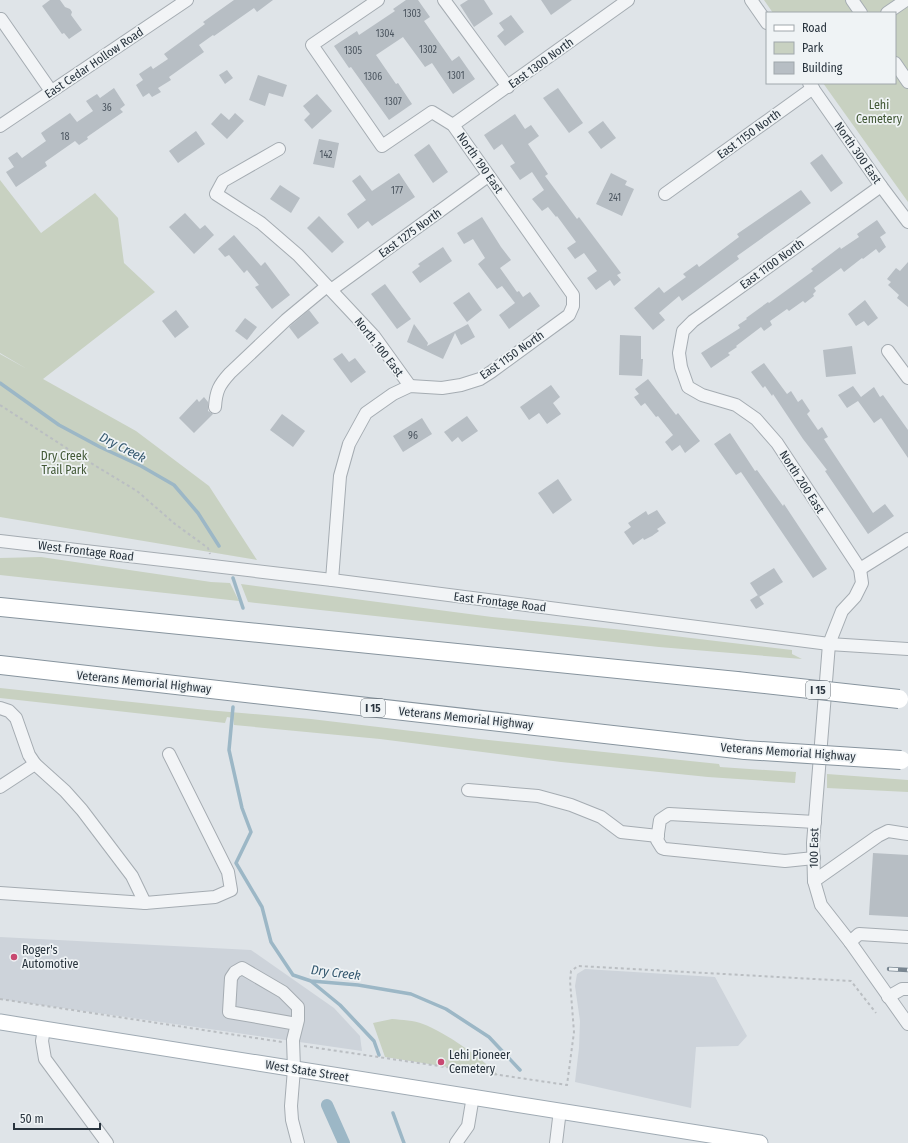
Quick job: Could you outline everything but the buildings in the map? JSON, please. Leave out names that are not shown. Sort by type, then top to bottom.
[{"type":"highway","name":"I 15","points":[[0,607],[904,699]]},
{"type":"highway","name":"Veterans Memorial Highway","points":[[0,665],[745,750],[904,760]]},
{"type":"main road","name":"West State Street","points":[[0,1022],[560,1110],[722,1140],[760,1143]]},
{"type":"street","name":"East Cedar Hollow Road","points":[[0,126],[187,0]]},
{"type":"street","name":"North 190 East","points":[[378,0],[312,45],[382,146],[432,112],[453,126],[573,295],[573,299]]},
{"type":"street","points":[[444,0],[508,87]]},
{"type":"street","name":"East 1300 North","points":[[453,126],[628,0]]},
{"type":"street","points":[[751,0],[766,22]]},
{"type":"street","points":[[852,0],[859,12]]},
{"type":"street","points":[[888,12],[906,0]]},
{"type":"street","points":[[1,19],[51,91]]},
{"type":"street","points":[[896,64],[908,82]]},
{"type":"street","name":"North 300 East","points":[[811,86],[908,222]]},
{"type":"street","name":"East 1150 North","points":[[665,194],[811,86]]},
{"type":"street","name":"North 100 East","points":[[279,149],[223,181],[216,194],[261,223],[298,255],[374,336],[410,386],[393,394],[366,413],[349,444],[340,476],[332,580]]},
{"type":"street","name":"East 1275 North","points":[[215,407],[216,393],[222,382],[286,320],[488,176]]},
{"type":"street","name":"East 1100 North","points":[[679,353],[683,332],[693,322],[881,186]]},
{"type":"street","name":"East 1150 North","points":[[410,386],[442,388],[461,385],[480,379],[569,315],[574,306],[573,299]]},
{"type":"street","points":[[888,351],[908,378]]},
{"type":"street","name":"North 200 East","points":[[679,353],[681,367],[688,387],[702,395],[736,405],[756,420],[777,443],[860,569]]},
{"type":"street","points":[[829,644],[842,611],[855,597],[862,583],[860,569],[908,539]]},
{"type":"street","name":"West Frontage Road","points":[[0,541],[171,561]]},
{"type":"street","name":"East Frontage Road","points":[[171,561],[332,580],[829,644],[908,649]]},
{"type":"street","name":"100 East","points":[[829,644],[815,822],[814,881],[821,904],[908,1024]]},
{"type":"street","points":[[0,708],[9,711],[16,718],[29,755],[35,764],[65,791],[82,810],[132,876],[145,903]]},
{"type":"street","points":[[0,893],[145,903],[215,897],[231,890],[228,872],[169,754]]},
{"type":"street","points":[[0,787],[35,764]]},
{"type":"street","points":[[468,790],[538,796],[571,805],[601,817],[621,832],[658,836]]},
{"type":"street","points":[[814,858],[785,862],[665,849],[658,844],[657,840],[660,820],[669,814],[815,822]]},
{"type":"street","points":[[814,881],[878,836],[888,831],[908,834]]},
{"type":"street","points":[[850,942],[859,934],[908,937]]},
{"type":"street","points":[[297,1024],[229,1012],[231,978],[235,972],[242,968],[283,992],[298,1006],[297,1024],[293,1040],[294,1068],[291,1106],[292,1120],[298,1143]]},
{"type":"street","points":[[888,997],[902,989],[908,989]]},
{"type":"street","points":[[44,1029],[42,1041],[45,1059],[107,1143]]},
{"type":"street","points":[[456,1143],[468,1126],[473,1096]]},
{"type":"street","points":[[556,1143],[560,1110]]},
{"type":"path","points":[[0,406],[137,491],[175,524],[208,548],[210,554]]},
{"type":"path","points":[[567,1085],[574,1032],[570,981],[571,971],[578,966],[851,981],[876,1013]]},
{"type":"shaded area","points":[[0,937],[251,950],[334,1008],[360,1036],[362,1051],[0,999]]},
{"type":"shaded area","points":[[585,969],[715,977],[747,1036],[738,1046],[696,1047],[691,1108],[575,1082],[579,1048],[580,1021],[575,986],[577,974]]},
{"type":"green space","name":"Lehi Cemetery","points":[[764,0],[908,0],[908,202],[824,84],[896,84],[896,12],[772,12]]},
{"type":"green space","name":"Dry Creek Trail Park","points":[[0,180],[41,233],[95,193],[118,218],[124,263],[155,292],[43,379],[136,431],[209,486],[257,560],[0,517],[0,354],[27,369],[0,353]]},
{"type":"green space","points":[[41,557],[211,582],[230,583],[239,601],[0,575],[0,558]]},
{"type":"green space","points":[[241,584],[492,617],[624,630],[792,650],[792,654],[802,659],[659,647],[248,602]]},
{"type":"green space","points":[[0,688],[207,710],[311,719],[479,739],[719,764],[720,767],[796,772],[795,783],[708,777],[561,762],[380,739],[234,725],[233,718],[227,717],[225,723],[0,698]]},
{"type":"green space","points":[[827,774],[908,780],[908,792],[827,788]]},
{"type":"green space","points":[[392,1019],[408,1020],[419,1023],[442,1033],[473,1053],[498,1075],[385,1057],[373,1023]]},
{"type":"waterway","name":"Dry Creek","points":[[0,383],[59,425],[100,447],[141,466],[174,485],[198,513],[219,546]]},
{"type":"waterway","name":"Dry Creek","points":[[233,578],[243,608]]},
{"type":"waterway","name":"Dry Creek","points":[[233,707],[229,750],[242,808],[251,832],[236,863],[262,907],[271,942],[293,975],[311,981],[358,985],[411,994],[446,1009],[489,1037],[520,1070]]},
{"type":"waterway","points":[[312,982],[340,1005],[374,1041],[379,1055]]},
{"type":"waterway","points":[[327,1105],[344,1143]]},
{"type":"waterway","points":[[393,1113],[404,1143]]},
{"type":"railway","points":[[889,969],[908,970]]},
{"type":"place","name":"Roger's Automotive","points":[[14,957]]},
{"type":"place","name":"Lehi Pioneer Cemetery","points":[[441,1062]]}]
